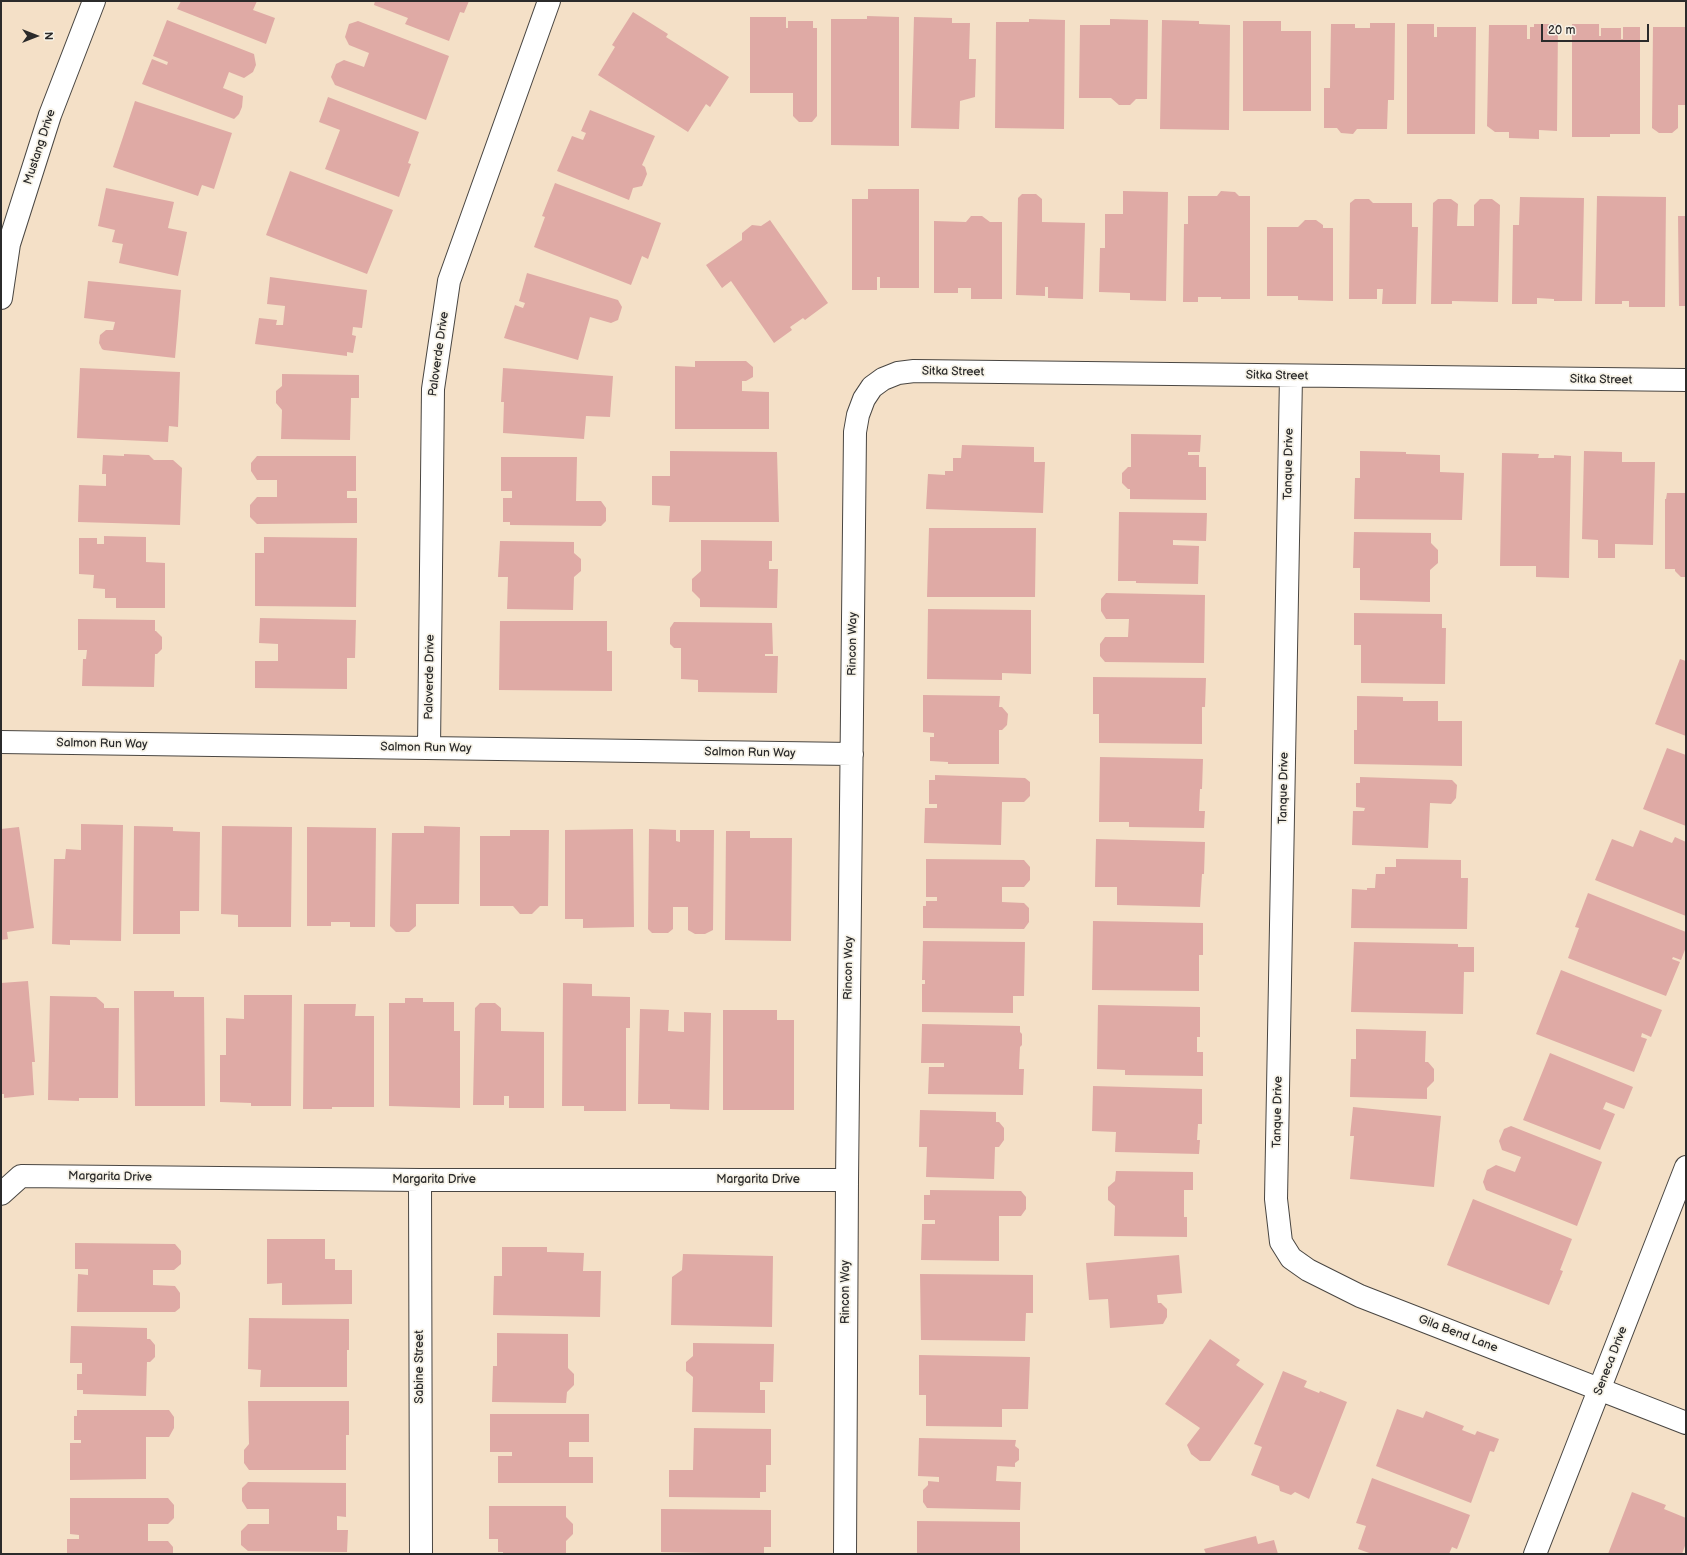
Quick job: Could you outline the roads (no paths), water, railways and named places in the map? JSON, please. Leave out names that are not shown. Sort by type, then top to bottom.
[{"type":"street","name":"Mustang Drive","points":[[1,298],[9,244],[50,115],[94,1]]},
{"type":"street","name":"Paloverde Drive","points":[[429,748],[433,389],[450,281],[549,1]]},
{"type":"street","name":"Sitka Street","points":[[872,387],[883,378],[914,372],[1686,380]]},
{"type":"street","name":"Tanque Drive","points":[[1276,1199],[1291,376]]},
{"type":"street","name":"Rincon Way","points":[[845,1554],[847,1180],[855,432],[858,415],[864,399],[872,387]]},
{"type":"street","name":"Salmon Run Way","points":[[1,742],[852,754]]},
{"type":"street","name":"Seneca Drive","points":[[1535,1554],[1686,1167]]},
{"type":"street","name":"Margarita Drive","points":[[1,1194],[21,1176],[420,1180],[847,1180]]},
{"type":"street","name":"Sabine Street","points":[[420,1180],[421,1554]]},
{"type":"street","name":"Gila Bend Lane","points":[[1276,1199],[1282,1242],[1291,1258],[1308,1270],[1360,1296],[1686,1423]]}]
